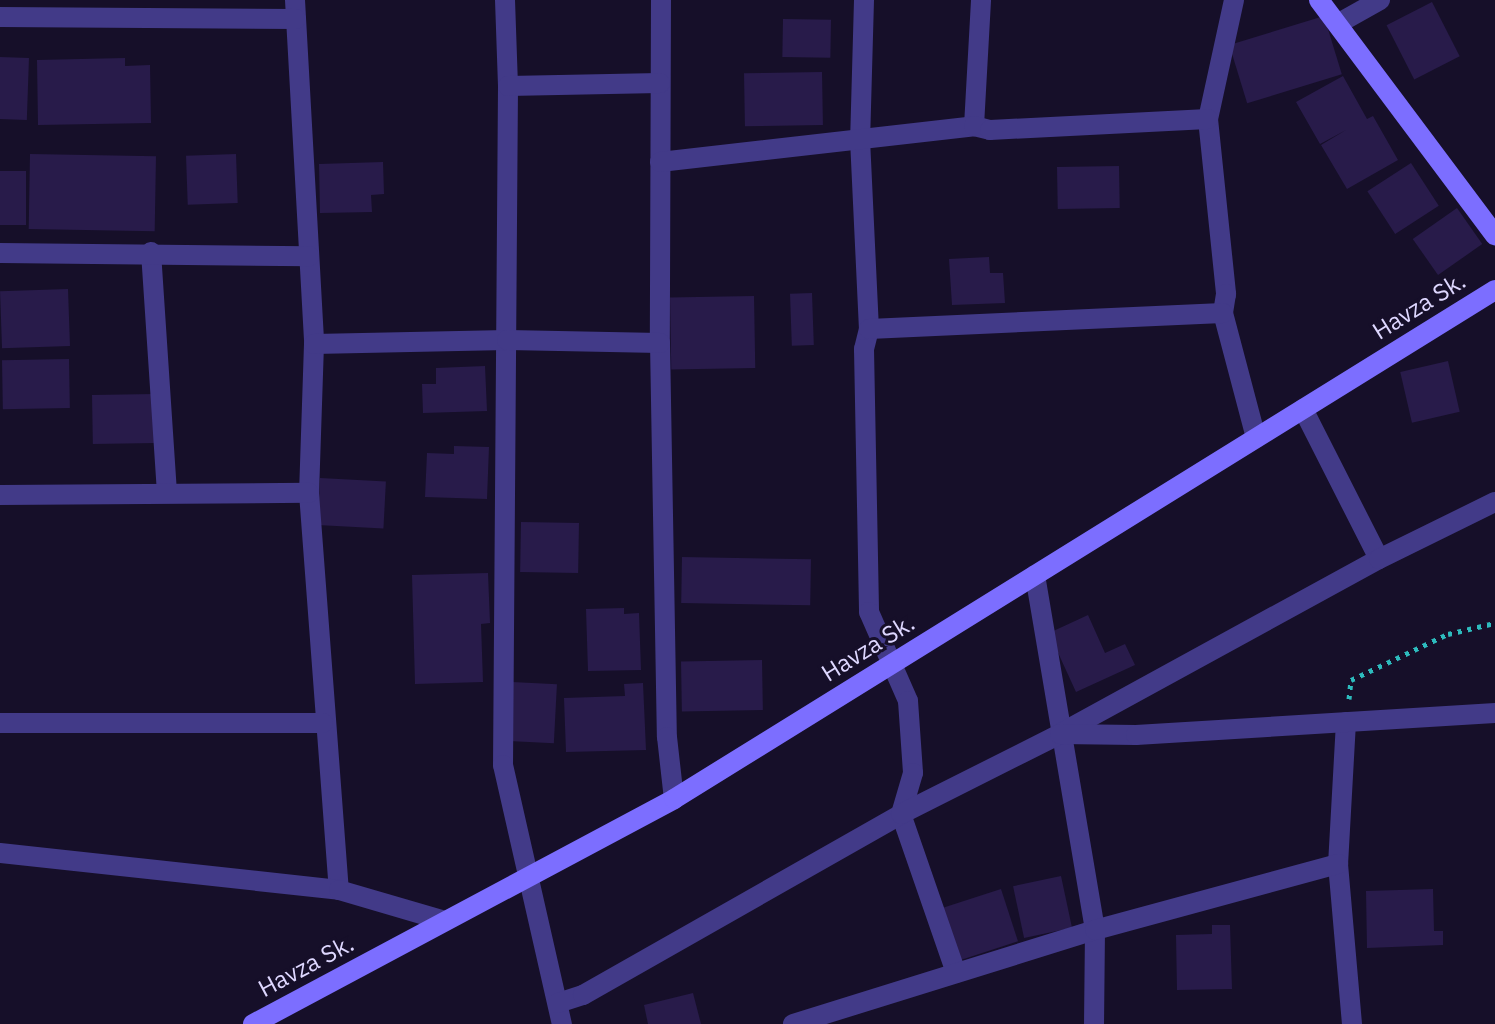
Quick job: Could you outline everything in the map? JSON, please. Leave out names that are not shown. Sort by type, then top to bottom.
[{"type":"street","points":[[505,0],[508,86],[503,765],[562,1024]]},
{"type":"street","points":[[661,0],[660,343],[667,737],[674,799]]},
{"type":"street","points":[[864,0],[860,139],[869,329],[864,349],[869,612],[908,701],[913,773],[901,814],[956,973]]},
{"type":"street","points":[[974,126],[981,0]]},
{"type":"street","points":[[1234,0],[1208,119],[1226,294],[1223,313],[1256,438]]},
{"type":"street","points":[[1319,0],[1495,235]]},
{"type":"street","points":[[1339,23],[1380,0]]},
{"type":"street","points":[[0,17],[296,10],[314,344],[309,493],[323,723],[339,890]]},
{"type":"street","points":[[508,86],[660,83]]},
{"type":"street","points":[[660,162],[974,126],[990,130],[1208,119]]},
{"type":"street","points":[[0,253],[151,252],[309,256]]},
{"type":"street","points":[[151,252],[167,491]]},
{"type":"street","name":"Havza Sk.","points":[[253,1024],[674,799],[1495,290]]},
{"type":"street","points":[[869,329],[1223,313]]},
{"type":"street","points":[[314,344],[507,340],[660,343]]},
{"type":"street","points":[[1303,409],[1379,559]]},
{"type":"street","points":[[0,495],[167,491],[309,493]]},
{"type":"street","points":[[558,1003],[583,995],[901,814],[1060,734],[1379,559],[1495,502]]},
{"type":"street","points":[[1035,575],[1095,930],[1094,1024]]},
{"type":"street","points":[[1060,734],[1136,735],[1495,713]]},
{"type":"street","points":[[1346,722],[1338,864],[1352,1024]]},
{"type":"street","points":[[0,723],[323,723]]},
{"type":"street","points":[[0,853],[339,890],[445,921]]},
{"type":"street","points":[[793,1024],[1095,930],[1338,864]]},
{"type":"path","points":[[1346,722],[1351,680],[1448,634],[1495,623]]},
{"type":"building","points":[[1432,2],[1460,56],[1414,80],[1387,25]]},
{"type":"building","points":[[1324,16],[1342,74],[1247,103],[1229,45]]},
{"type":"building","points":[[783,19],[831,20],[830,58],[782,57]]},
{"type":"building","points":[[0,57],[29,58],[27,120],[0,119]]},
{"type":"building","points":[[125,58],[125,66],[150,65],[151,123],[38,125],[37,60]]},
{"type":"building","points":[[822,72],[823,125],[745,126],[744,73]]},
{"type":"building","points":[[1343,76],[1367,119],[1373,116],[1398,160],[1347,189],[1321,145],[1346,130],[1320,144],[1296,102]]},
{"type":"building","points":[[30,154],[156,156],[155,231],[29,229]]},
{"type":"building","points":[[236,154],[238,203],[188,205],[186,156]]},
{"type":"building","points":[[383,162],[384,194],[371,195],[372,212],[320,213],[319,164]]},
{"type":"building","points":[[1411,163],[1439,206],[1395,234],[1367,191]]},
{"type":"building","points":[[1119,166],[1120,208],[1058,209],[1057,167]]},
{"type":"building","points":[[0,171],[26,171],[26,225],[0,225]]},
{"type":"building","points":[[1457,208],[1482,244],[1438,275],[1413,239]]},
{"type":"building","points":[[989,257],[990,273],[1003,273],[1005,303],[952,305],[949,259]]},
{"type":"building","points":[[68,289],[70,346],[2,348],[0,291]]},
{"type":"building","points":[[812,293],[814,345],[792,346],[790,294]]},
{"type":"building","points":[[754,296],[755,368],[671,369],[670,297]]},
{"type":"building","points":[[69,359],[70,408],[3,409],[2,360]]},
{"type":"building","points":[[1448,361],[1460,412],[1412,423],[1400,372]]},
{"type":"building","points":[[485,366],[487,411],[423,413],[422,384],[436,384],[436,368]]},
{"type":"building","points":[[155,394],[156,443],[93,444],[92,395]]},
{"type":"building","points":[[454,446],[489,447],[487,499],[425,497],[427,453],[454,454]]},
{"type":"building","points":[[320,478],[386,481],[383,528],[318,525]]},
{"type":"building","points":[[521,522],[579,523],[578,573],[520,572]]},
{"type":"building","points":[[682,557],[811,559],[810,605],[681,603]]},
{"type":"building","points":[[488,573],[490,623],[481,624],[483,682],[415,684],[412,575]]},
{"type":"building","points":[[624,608],[624,614],[639,613],[641,670],[588,671],[586,609]]},
{"type":"building","points":[[1088,615],[1105,653],[1125,644],[1135,665],[1076,692],[1049,633]]},
{"type":"building","points":[[762,660],[763,710],[682,711],[681,661]]},
{"type":"building","points":[[512,682],[557,684],[554,743],[509,741]]},
{"type":"building","points":[[643,683],[646,750],[566,752],[564,698],[625,696],[624,684]]},
{"type":"building","points":[[1061,876],[1072,928],[1024,938],[1013,886]]},
{"type":"building","points":[[1001,889],[1018,941],[956,961],[939,909]]},
{"type":"building","points":[[1433,889],[1434,931],[1443,931],[1443,945],[1367,948],[1366,891]]},
{"type":"building","points":[[1212,925],[1230,925],[1232,989],[1177,990],[1176,935],[1212,934]]},
{"type":"building","points":[[693,993],[701,1024],[648,1024],[644,1005]]}]
